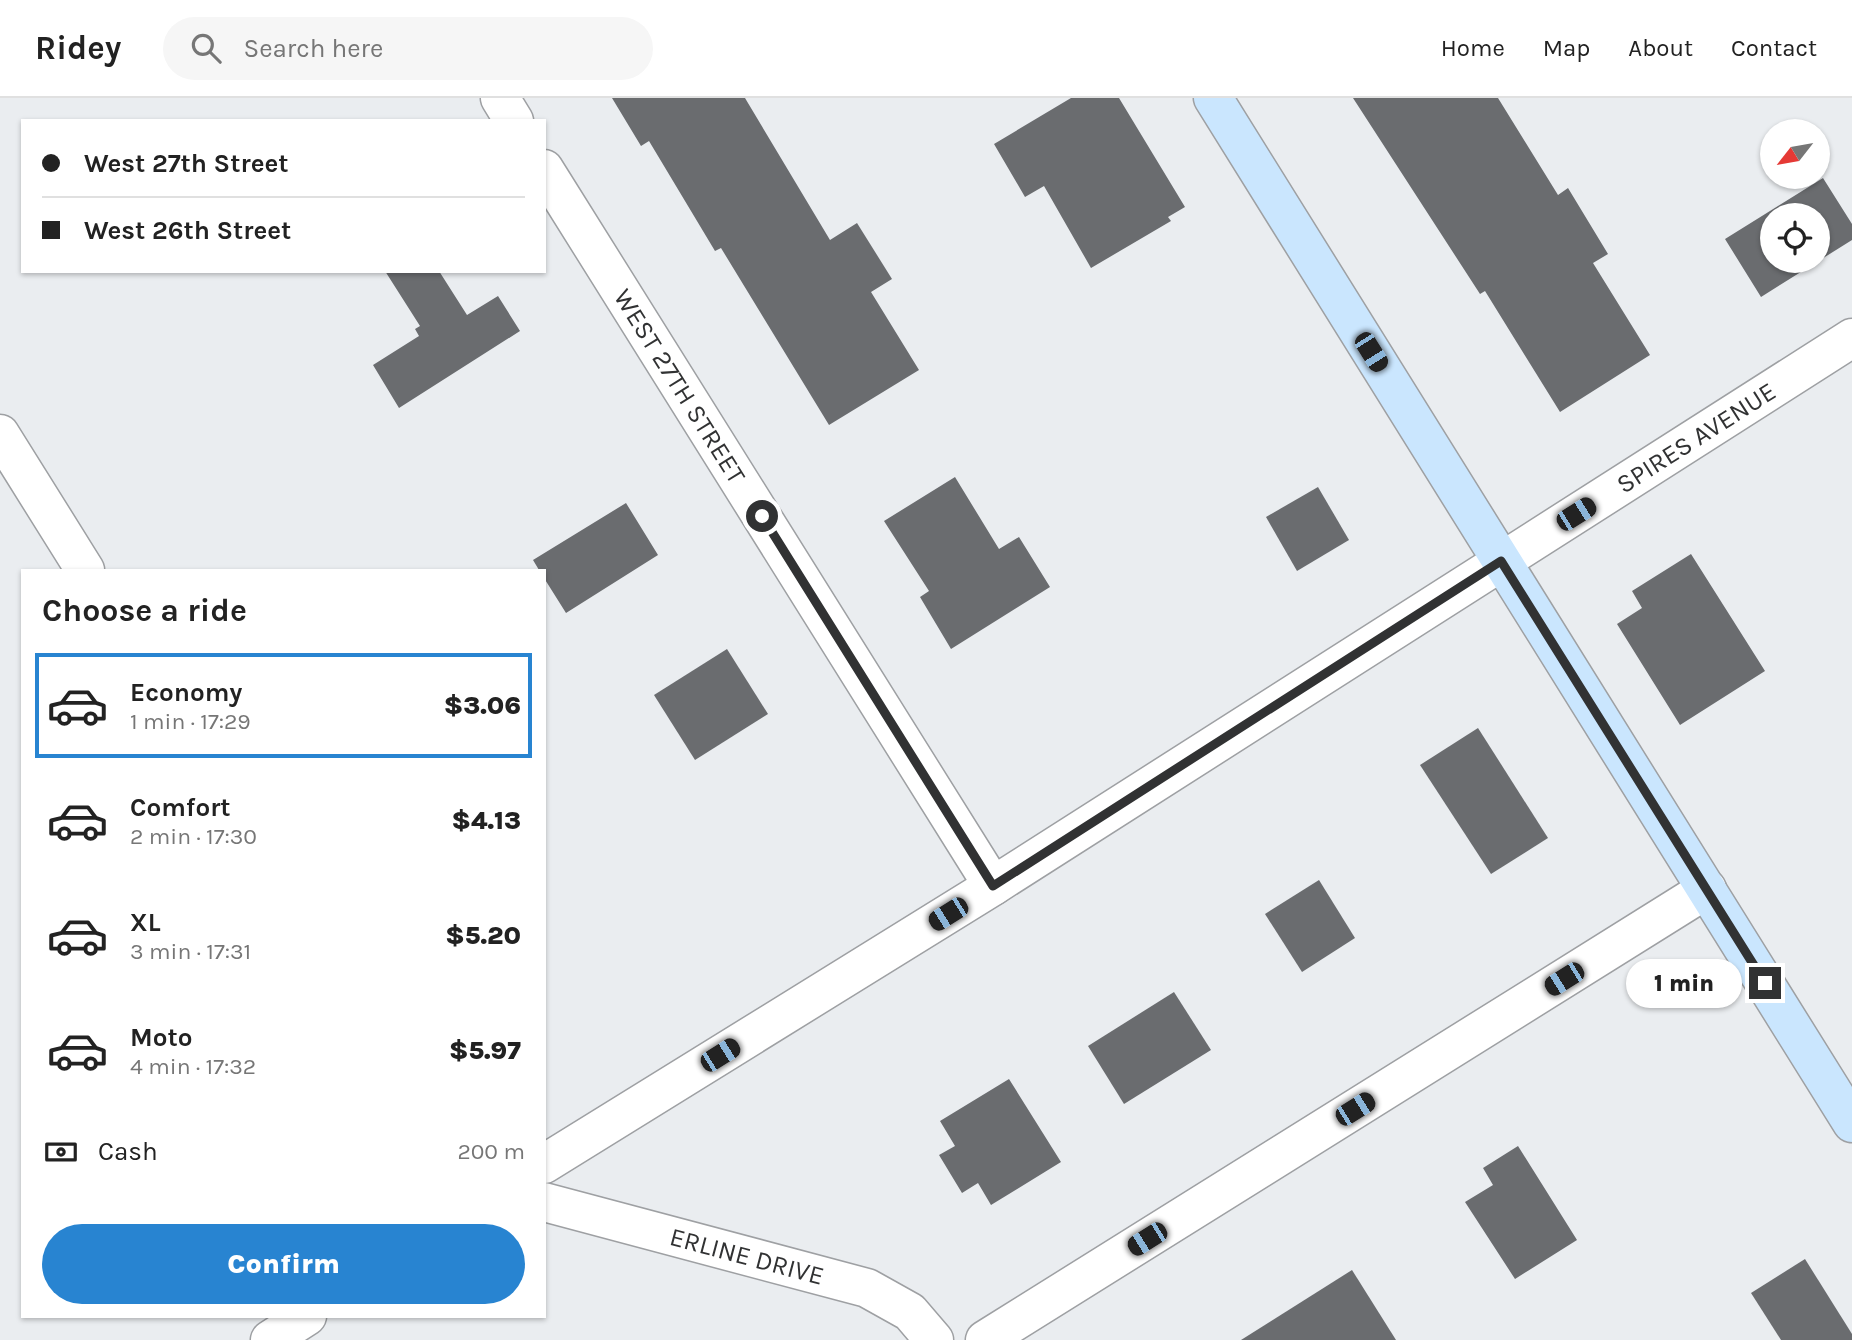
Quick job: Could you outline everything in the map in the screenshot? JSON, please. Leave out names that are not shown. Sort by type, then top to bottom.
[{"type":"main road","points":[[1213,98],[1852,1123]]},
{"type":"street","points":[[500,98],[513,119]]},
{"type":"street","name":"WEST 27TH STREET","points":[[546,172],[993,886]]},
{"type":"street","name":"SPIRES AVENUE","points":[[546,1163],[993,886],[1852,338]]},
{"type":"street","points":[[0,434],[84,569]]},
{"type":"street","points":[[985,1340],[1707,890]]},
{"type":"street","name":"ERLINE DRIVE","points":[[546,1203],[867,1288],[910,1312],[934,1340]]},
{"type":"street","points":[[270,1340],[304,1318]]},
{"type":"building","points":[[612,98],[745,98],[830,240],[857,223],[892,279],[871,292],[919,370],[829,425],[721,248],[715,251],[649,141],[641,146]]},
{"type":"building","points":[[1071,98],[1119,98],[1185,207],[1168,217],[1171,221],[1091,268],[1044,186],[1025,197],[994,144]]},
{"type":"building","points":[[1353,98],[1498,98],[1558,195],[1568,188],[1608,254],[1593,263],[1650,355],[1560,412],[1485,291],[1480,294]]},
{"type":"building","points":[[1805,189],[1830,189],[1852,224],[1852,240],[1830,254],[1830,203],[1783,203]]},
{"type":"building","points":[[1760,217],[1760,273],[1799,273],[1761,297],[1725,239]]},
{"type":"building","points":[[386,273],[440,273],[467,315],[498,296],[520,331],[399,408],[373,365],[419,336],[415,329],[420,326]]},
{"type":"building","points":[[955,477],[999,549],[1019,537],[1050,587],[951,649],[920,597],[929,591],[884,521]]},
{"type":"building","points":[[1318,487],[1349,540],[1297,571],[1266,517]]},
{"type":"building","points":[[626,503],[658,555],[566,613],[546,581],[546,569],[538,569],[533,560]]},
{"type":"building","points":[[1691,554],[1765,671],[1680,725],[1617,624],[1642,608],[1632,591]]},
{"type":"building","points":[[727,649],[768,714],[695,760],[654,695]]},
{"type":"building","points":[[1478,728],[1548,838],[1491,874],[1420,765]]},
{"type":"building","points":[[1319,880],[1355,938],[1302,972],[1265,914]]},
{"type":"building","points":[[1174,992],[1211,1050],[1124,1104],[1088,1046]]},
{"type":"building","points":[[1009,1079],[1061,1162],[991,1205],[978,1183],[962,1193],[939,1155],[955,1146],[940,1121]]},
{"type":"building","points":[[1518,1146],[1577,1240],[1515,1279],[1465,1202],[1493,1185],[1483,1168]]},
{"type":"building","points":[[1805,1259],[1852,1334],[1852,1340],[1781,1340],[1751,1293]]},
{"type":"building","points":[[1352,1270],[1396,1340],[1241,1340]]},
{"type":"route","points":[[762,516],[993,886],[1501,561],[1765,983]]}]
